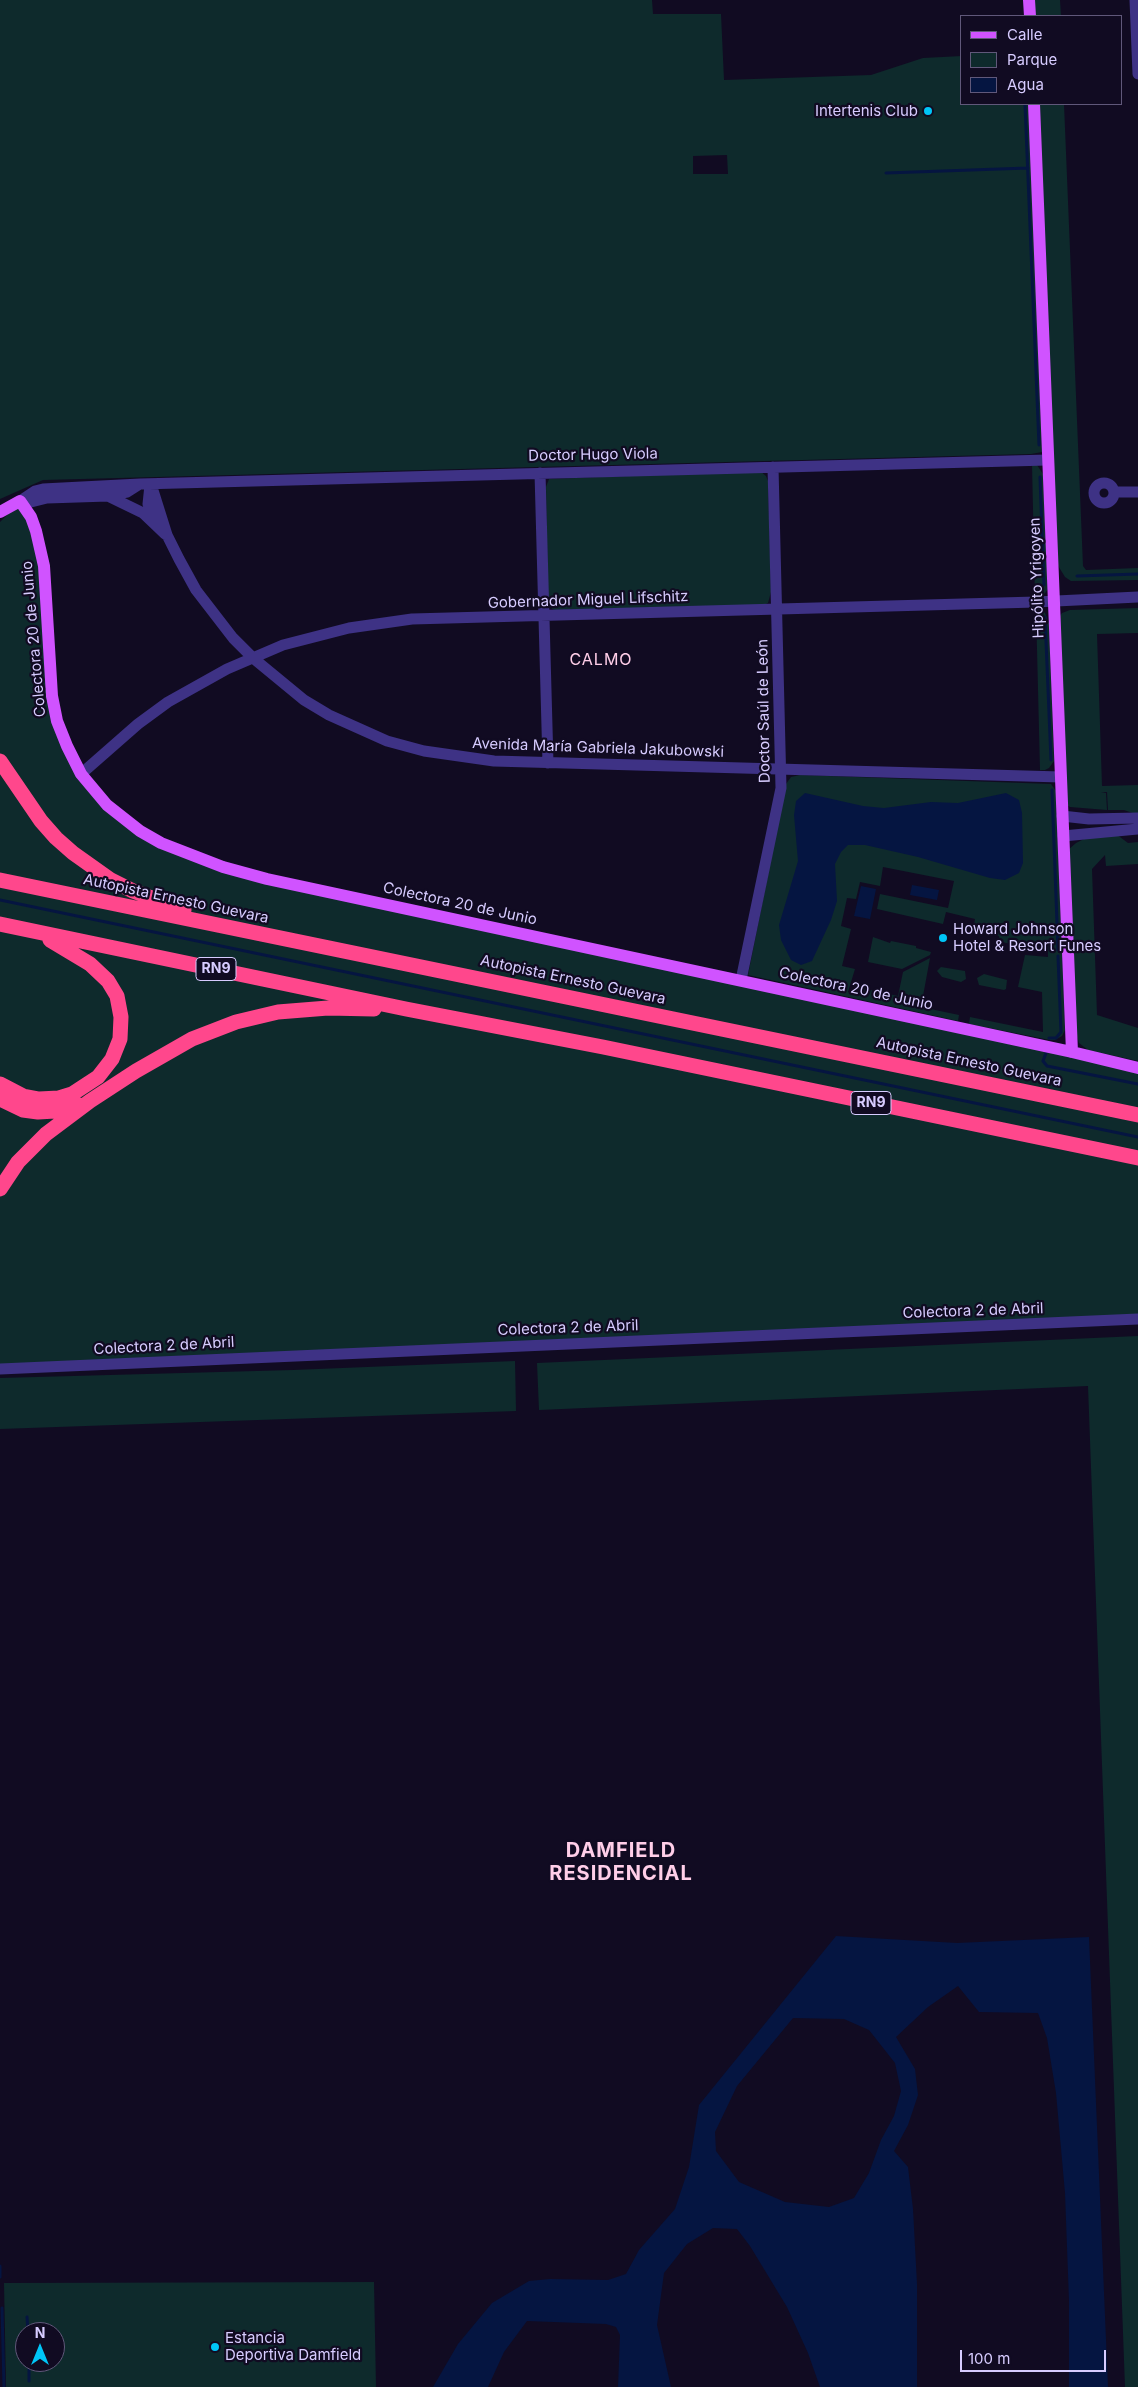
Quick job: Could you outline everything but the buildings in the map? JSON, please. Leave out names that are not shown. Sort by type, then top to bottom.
[{"type":"highway","points":[[0,761],[40,820],[56,838],[91,868],[142,894],[249,932]]},
{"type":"highway","name":"Autopista Ernesto Guevara","points":[[0,880],[1138,1115]]},
{"type":"highway","name":"RN9","points":[[0,924],[1138,1158]]},
{"type":"highway","points":[[0,1084],[23,1096],[39,1099],[59,1098],[72,1094],[98,1077],[112,1060],[120,1039],[121,1017],[116,996],[108,981],[90,964],[64,947],[26,929]]},
{"type":"highway","points":[[0,1189],[18,1162],[46,1134],[90,1101],[136,1071],[192,1039],[258,1015],[311,1008],[406,1009]]},
{"type":"highway","points":[[0,1099],[23,1110],[38,1112],[67,1109],[90,1101]]},
{"type":"main road","points":[[1030,0],[1030,15]]},
{"type":"main road","name":"Hipólito Yrigoyen","points":[[1034,105],[1072,1052]]},
{"type":"main road","name":"Doctor Hugo Viola","points":[[0,512],[21,503]]},
{"type":"main road","name":"Doctor Hugo Viola","points":[[0,522],[21,503]]},
{"type":"main road","name":"Colectora 20 de Junio","points":[[21,503],[31,517],[41,546],[48,612],[50,668],[57,721],[81,774],[107,805],[140,831],[187,854],[223,867],[276,881],[741,980],[1138,1068]]},
{"type":"street","points":[[1135,0],[1138,74]]},
{"type":"street","name":"Doctor Hugo Viola","points":[[21,503],[35,491],[43,489],[145,484],[1048,460]]},
{"type":"street","name":"Doctor Saúl de León","points":[[741,980],[781,788],[773,467]]},
{"type":"street","points":[[540,473],[548,763]]},
{"type":"street","name":"Doctor Hugo Viola","points":[[21,503],[47,498],[108,496],[127,492],[145,484]]},
{"type":"street","name":"Avenida María Gabriela Jakubowski","points":[[145,484],[148,504],[155,523]]},
{"type":"street","name":"Avenida María Gabriela Jakubowski","points":[[145,484],[166,535],[196,590],[233,638],[253,658],[304,700],[329,715],[387,741],[424,751],[463,758],[548,763],[1061,776]]},
{"type":"street","points":[[1114,492],[1138,492]]},
{"type":"street","name":"Avenida María Gabriela Jakubowski","points":[[108,496],[132,506],[155,523],[166,535]]},
{"type":"street","name":"Gobernador Miguel Lifschitz","points":[[81,774],[138,724],[168,702],[227,669],[283,645],[315,635],[383,622],[1138,597]]},
{"type":"street","points":[[1062,816],[1089,819],[1138,818]]},
{"type":"street","points":[[1063,836],[1138,829]]},
{"type":"street","name":"Colectora 2 de Abril","points":[[0,1369],[1138,1319]]},
{"type":"green space","points":[[0,0],[652,0],[653,14],[721,14],[724,80],[871,75],[923,58],[960,56],[960,105],[1029,105],[1042,452],[1031,454],[43,480],[0,499]],"holes":[[[727,155],[728,174],[693,174],[693,156]]]},
{"type":"green space","points":[[1034,0],[1060,0],[1061,15],[1034,15]]},
{"type":"green space","points":[[1038,105],[1064,105],[1083,566],[1086,570],[1138,568],[1138,580],[1071,581],[1065,577],[1057,564]]},
{"type":"green space","points":[[1032,465],[1037,465],[1043,474],[1048,589],[1043,596],[1035,598]]},
{"type":"green space","points":[[760,471],[766,476],[768,481],[771,592],[768,603],[764,605],[552,609],[548,599],[546,487],[549,479]]},
{"type":"green space","points":[[23,504],[36,531],[50,668],[67,746],[122,818],[223,867],[1138,1068],[1138,1319],[0,1369],[0,522],[10,512]]},
{"type":"green space","points":[[1138,608],[1138,633],[1097,634],[1102,786],[1138,785],[1138,815],[1124,810],[1108,810],[1107,792],[1101,792],[1106,793],[1107,810],[1070,807],[1067,805],[1059,617],[1062,613],[1070,610]]},
{"type":"green space","points":[[1036,609],[1041,609],[1045,613],[1049,623],[1054,761],[1045,770],[1040,770]]},
{"type":"green space","points":[[800,775],[1051,784],[1056,791],[1065,1030],[1062,1036],[1055,1040],[1050,1040],[969,1024],[970,1017],[1043,1032],[1042,992],[1018,987],[1025,955],[1048,957],[1048,949],[1028,949],[999,941],[999,936],[973,931],[975,919],[946,912],[943,924],[877,909],[880,894],[948,908],[954,881],[883,867],[880,886],[860,882],[856,899],[847,898],[841,926],[851,929],[842,966],[855,969],[848,992],[855,993],[857,987],[898,996],[903,972],[930,958],[921,1007],[959,1015],[958,1021],[748,975],[786,784],[791,777]]},
{"type":"green space","points":[[1116,834],[1128,843],[1138,842],[1138,864],[1106,866],[1105,855],[1092,869],[1097,1015],[1138,1028],[1138,1061],[1088,1050],[1079,1043],[1076,1033],[1068,850],[1076,843],[1088,837]]},
{"type":"green space","points":[[873,937],[890,943],[891,941],[916,946],[916,948],[931,952],[930,955],[902,969],[868,962]]},
{"type":"green space","points":[[941,967],[965,971],[966,979],[961,982],[942,977],[937,971]]},
{"type":"green space","points":[[984,974],[1007,980],[1006,989],[979,985],[977,978]]},
{"type":"green space","points":[[1138,1336],[1138,2387],[1125,2387],[1088,1386],[539,1410],[537,1363]]},
{"type":"green space","points":[[515,1361],[516,1411],[0,1429],[0,1378],[293,1370]]},
{"type":"green space","name":"Estancia Deportiva Damfield","points":[[374,2282],[376,2387],[6,2387],[4,2283]]},
{"type":"water","points":[[805,793],[863,806],[884,808],[931,802],[958,803],[1006,793],[1019,800],[1022,813],[1023,863],[1019,873],[1005,880],[990,878],[918,857],[865,845],[848,845],[841,852],[835,864],[837,901],[831,920],[812,961],[801,965],[791,960],[781,940],[779,925],[798,861],[794,815],[796,801]]},
{"type":"water","points":[[912,885],[939,890],[937,900],[910,895]]},
{"type":"water","points":[[861,886],[876,889],[870,919],[854,916]]},
{"type":"water","points":[[836,1936],[957,1943],[1089,1937],[1108,2387],[1069,2387],[1069,2301],[1065,2193],[1056,2093],[1047,2038],[1038,2013],[979,2012],[958,1986],[928,2007],[896,2037],[915,2069],[918,2095],[908,2125],[894,2151],[908,2167],[913,2209],[917,2284],[917,2387],[820,2387],[808,2353],[787,2307],[750,2246],[737,2229],[713,2228],[687,2244],[664,2273],[657,2325],[671,2387],[618,2387],[620,2335],[616,2327],[606,2324],[527,2321],[504,2352],[488,2387],[433,2387],[458,2344],[492,2303],[529,2281],[550,2279],[608,2280],[626,2274],[639,2250],[675,2209],[689,2167],[699,2105]],"holes":[[[793,2018],[844,2019],[869,2030],[895,2063],[901,2091],[894,2116],[881,2140],[869,2173],[854,2198],[829,2207],[785,2202],[739,2182],[716,2151],[715,2132],[737,2086]]]},
{"type":"waterway","points":[[1025,105],[1039,445]]},
{"type":"waterway","points":[[886,173],[1028,168]]},
{"type":"waterway","points":[[1040,477],[1044,585]]},
{"type":"waterway","points":[[1077,576],[1138,574]]},
{"type":"waterway","points":[[1045,617],[1051,760]]},
{"type":"waterway","points":[[1052,790],[1058,950]]},
{"type":"waterway","points":[[0,900],[1138,1137]]},
{"type":"waterway","points":[[1049,1038],[1056,1038],[1061,1032],[1058,956]]},
{"type":"waterway","points":[[1046,1053],[1043,1061],[1047,1066],[1138,1084]]},
{"type":"waterway","points":[[0,2266],[0,2277]]},
{"type":"waterway","points":[[2,2308],[4,2387]]},
{"type":"waterway","points":[[27,2317],[27,2322]]},
{"type":"waterway","points":[[29,2372],[29,2381]]},
{"type":"place","name":"Intertenis Club","points":[[928,111]]},
{"type":"place","name":"Howard Johnson Hotel & Resort Funes","points":[[943,938]]},
{"type":"place","name":"Estancia Deportiva Damfield","points":[[215,2347]]},
{"type":"district","name":"CALMO","points":[[601,660]]},
{"type":"district","name":"DAMFIELD RESIDENCIAL","points":[[621,1862]]}]
